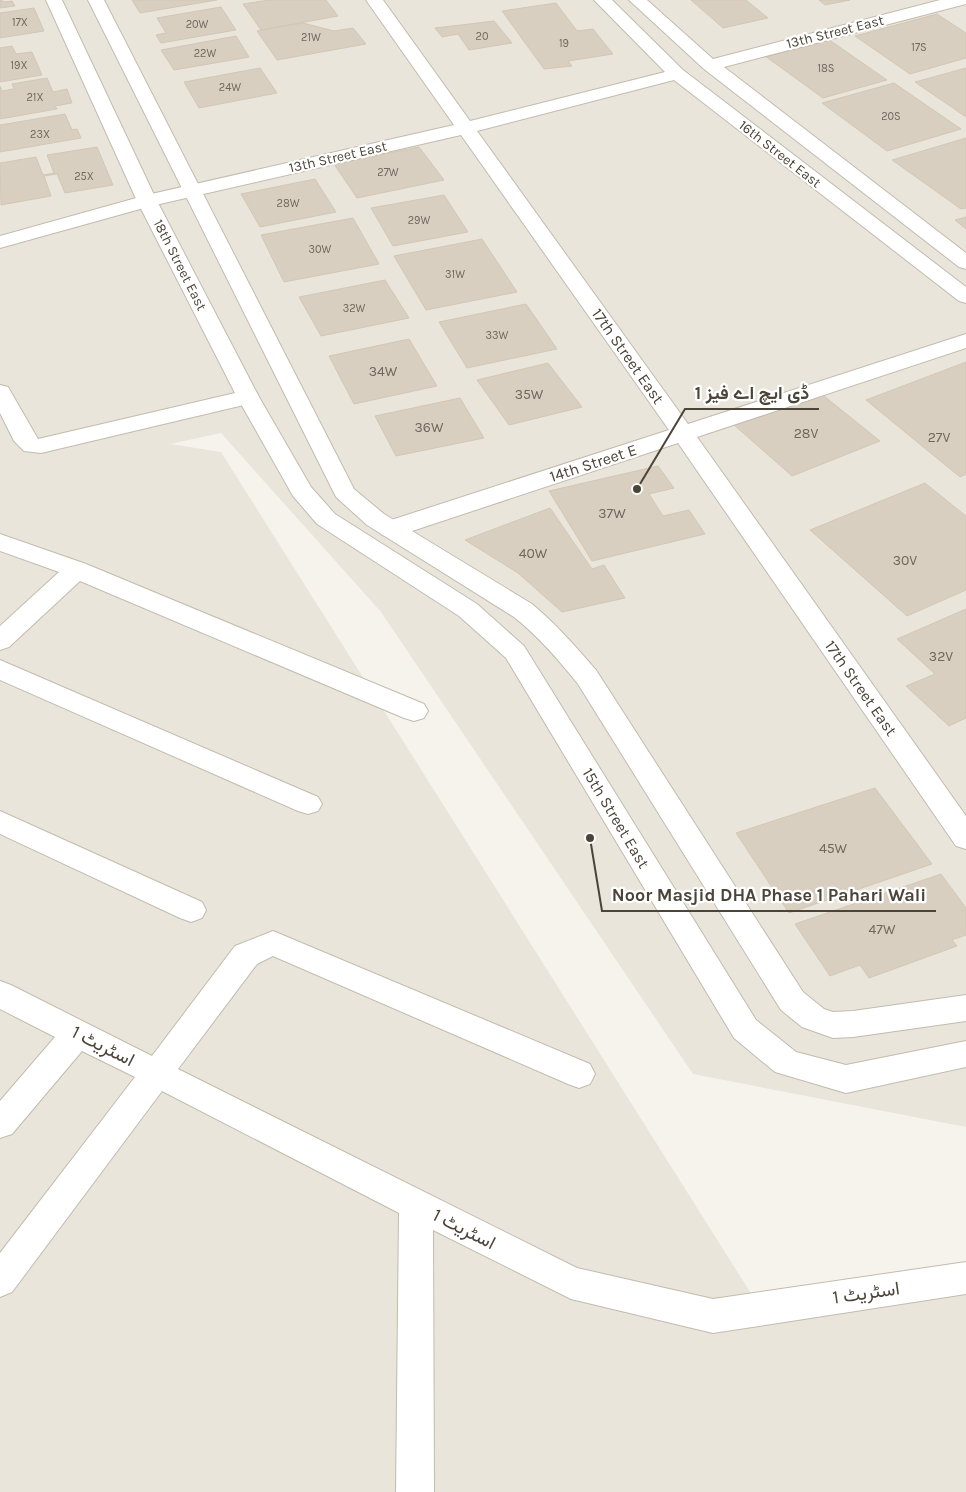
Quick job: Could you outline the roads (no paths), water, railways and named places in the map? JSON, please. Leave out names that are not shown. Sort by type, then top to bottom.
[{"type":"street","name":"18th Street East","points":[[54,0],[147,202],[248,398],[301,491],[326,519]]},
{"type":"street","points":[[96,0],[344,492],[360,508],[391,529],[514,604],[540,625],[570,657],[587,677],[792,1001],[813,1018],[833,1025],[853,1024],[966,1008]]},
{"type":"street","name":"17th Street East","points":[[374,0],[683,433],[966,838]]},
{"type":"street","name":"16th Street East","points":[[602,0],[677,74],[966,298]]},
{"type":"street","name":"16th Street East","points":[[637,0],[710,65],[966,263]]},
{"type":"street","name":"13th Street East","points":[[710,65],[959,2]]},
{"type":"street","name":"13th Street East","points":[[0,242],[147,202],[466,128],[677,74]]},
{"type":"street","name":"14th Street E","points":[[391,529],[966,341]]},
{"type":"street","points":[[0,392],[26,441],[32,446],[41,446],[248,398]]},
{"type":"street","name":"15th Street East","points":[[326,519],[468,610],[515,652],[745,1029],[786,1063],[846,1079],[966,1054]]},
{"type":"street","points":[[0,542],[77,570],[414,711]]},
{"type":"street","points":[[0,641],[77,570]]},
{"type":"street","points":[[0,669],[308,804]]},
{"type":"street","points":[[0,822],[190,910]]},
{"type":"street","points":[[0,1281],[246,954],[272,943],[579,1074]]},
{"type":"street","name":"اسٹریٹ 1","points":[[0,994],[571,1284],[713,1316],[966,1278]]},
{"type":"street","points":[[0,1124],[78,1033]]},
{"type":"street","points":[[415,1492],[416,1205]]},
{"type":"place","name":"1 ڈی ایچ اے فیز","points":[[637,489]]},
{"type":"place","name":"Noor Masjid DHA Phase 1 Pahari Wali","points":[[590,838]]}]
